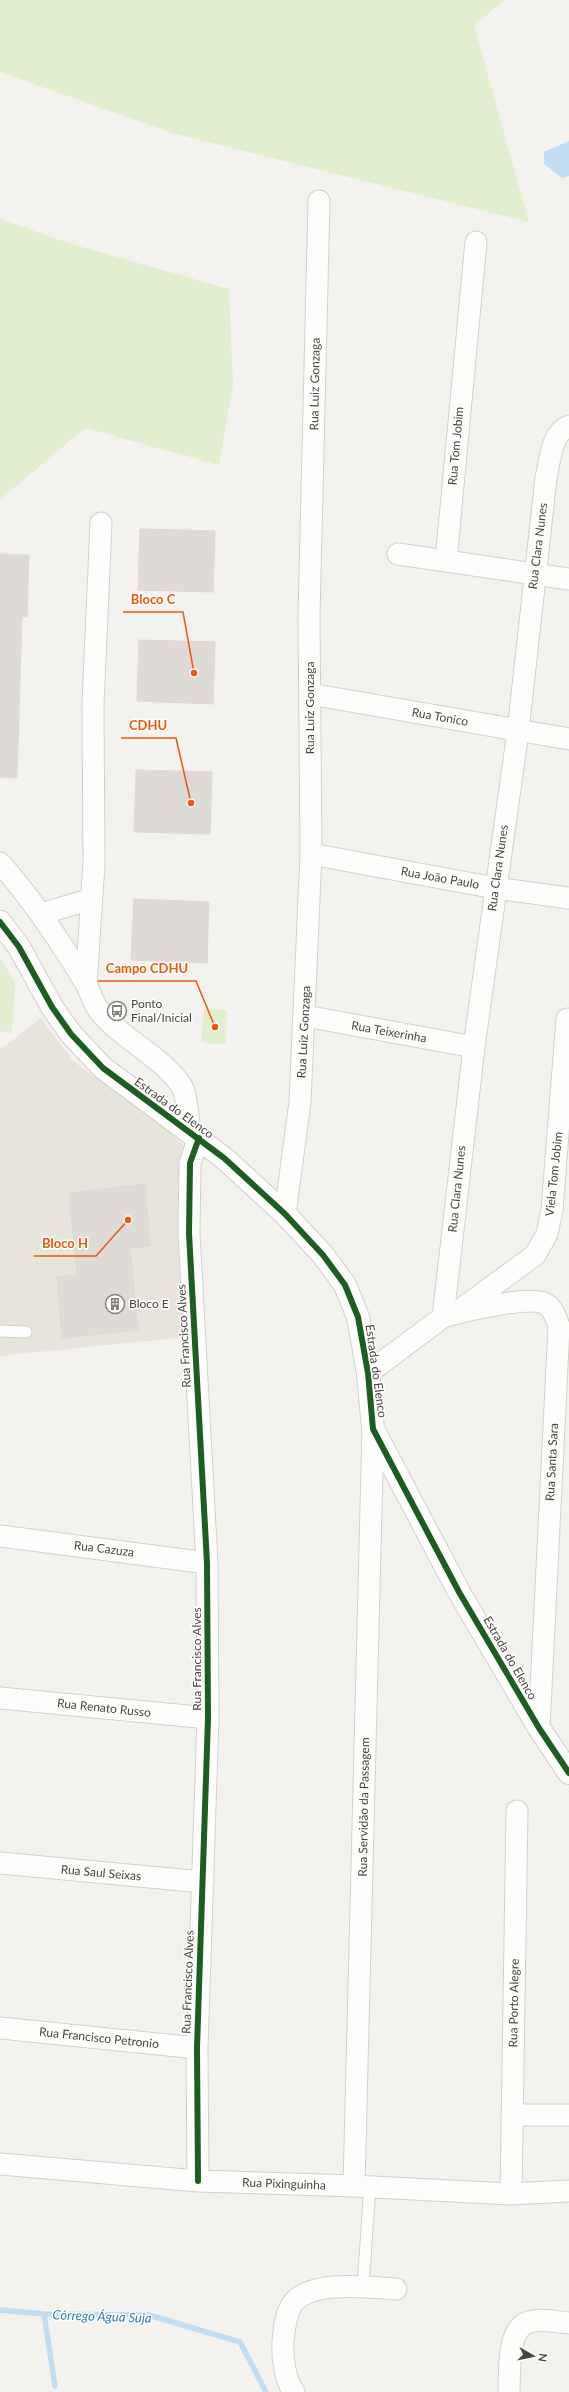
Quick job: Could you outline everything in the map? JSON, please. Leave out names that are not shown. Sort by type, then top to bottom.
[{"type":"street","name":"Rua Luiz Gonzaga","points":[[284,1214],[300,1102],[311,854],[309,616],[319,201]]},
{"type":"street","name":"Rua Tom Jobim","points":[[446,560],[476,242]]},
{"type":"street","name":"Rua Clara Nunes","points":[[450,1314],[474,1047],[518,731],[535,574],[551,455],[554,442],[563,428],[569,426]]},
{"type":"street","points":[[86,984],[95,830],[93,704],[101,523]]},
{"type":"street","points":[[398,554],[569,579]]},
{"type":"street","name":"Rua Tonico","points":[[310,694],[569,739]]},
{"type":"street","name":"Rua João Paulo","points":[[311,854],[495,888],[569,898]]},
{"type":"street","points":[[0,863],[40,914],[86,984],[92,1000],[100,1012],[125,1036],[168,1070],[183,1086],[194,1135]]},
{"type":"street","points":[[40,914],[91,899]]},
{"type":"street","name":"Estrada do Elenco","points":[[0,922],[19,948],[52,1007],[71,1034],[103,1068],[224,1158],[284,1214],[323,1255],[345,1285],[358,1317],[368,1373],[373,1429],[459,1592],[539,1728],[569,1773]]},
{"type":"street","name":"Rua Teixerinha","points":[[305,1016],[474,1047]]},
{"type":"street","name":"Viela Tom Jobim","points":[[368,1373],[535,1255],[547,1234],[552,1210],[567,1019]]},
{"type":"street","name":"Rua Francisco Alves","points":[[194,1135],[190,1163],[189,1233],[207,1562],[208,1718],[197,2048],[198,2181]]},
{"type":"street","name":"Rua Santa Sara","points":[[450,1314],[532,1300],[545,1304],[554,1311],[558,1326],[539,1728]]},
{"type":"street","name":"Rua Servidão da Passagem","points":[[362,2186],[373,1429]]},
{"type":"street","name":"Rua Cazuza","points":[[0,1536],[207,1562]]},
{"type":"street","name":"Rua Renato Russo","points":[[0,1698],[208,1718]]},
{"type":"street","name":"Rua Porto Alegre","points":[[511,2194],[517,1811]]},
{"type":"street","name":"Rua Saul Seixas","points":[[0,1864],[203,1882]]},
{"type":"street","name":"Rua Francisco Petronio","points":[[0,2028],[197,2048]]},
{"type":"street","points":[[513,2115],[569,2115]]},
{"type":"street","name":"Rua Pixinguinha","points":[[0,2164],[198,2181],[362,2186],[511,2194],[569,2191]]},
{"type":"street","points":[[294,2392],[289,2386],[283,2349],[285,2322],[291,2306],[303,2295],[323,2288],[362,2286],[396,2289]]},
{"type":"street","points":[[509,2392],[510,2348],[519,2330],[527,2322],[539,2320],[569,2323]]},
{"type":"lane","points":[[0,1332],[26,1332]]},
{"type":"lane","points":[[362,2186],[362,2286]]},
{"type":"shaded area","points":[[41,1018],[73,1061],[170,1132],[186,1148],[187,1337],[0,1356],[0,1050]]},
{"type":"green space","points":[[0,0],[505,0],[474,25],[529,222],[172,133],[0,72]]},
{"type":"green space","points":[[0,219],[72,244],[229,289],[233,386],[219,465],[85,428],[0,500]]},
{"type":"green space","points":[[0,958],[15,983],[12,1033],[0,1031]]},
{"type":"green space","points":[[204,1009],[227,1010],[226,1044],[201,1043]]},
{"type":"water","points":[[569,141],[569,176],[562,178],[544,164],[544,152]]},
{"type":"building","points":[[140,529],[215,531],[213,592],[138,590]]},
{"type":"building","points":[[0,554],[29,555],[27,617],[22,616],[17,778],[0,777]]},
{"type":"building","points":[[139,640],[215,642],[213,704],[137,701]]},
{"type":"building","points":[[136,770],[212,772],[210,834],[134,832]]},
{"type":"building","points":[[134,899],[209,902],[207,963],[131,960]]},
{"type":"building","points":[[145,1184],[150,1246],[130,1248],[138,1330],[62,1338],[57,1277],[77,1275],[69,1193]]},
{"type":"waterway","name":"Córrego Água Suja","points":[[0,2310],[44,2314],[149,2315],[240,2342],[266,2392]]},
{"type":"waterway","points":[[44,2314],[55,2386]]},
{"type":"cycle path","points":[[0,922],[19,947],[52,1007],[71,1034],[103,1068],[224,1158],[285,1214],[323,1255],[345,1285],[358,1317],[368,1373],[373,1429],[459,1592],[539,1728],[569,1773]]},
{"type":"cycle path","points":[[198,2181],[197,2048],[208,1718],[207,1563],[189,1233],[190,1163],[199,1138]]},
{"type":"place","name":"Bloco C","points":[[194,673]]},
{"type":"place","name":"CDHU","points":[[191,803]]},
{"type":"place","name":"Ponto Final/Inicial","points":[[117,1011]]},
{"type":"place","name":"Campo CDHU","points":[[215,1027]]},
{"type":"place","name":"Bloco H","points":[[128,1220]]},
{"type":"place","name":"Bloco E","points":[[115,1304]]}]
